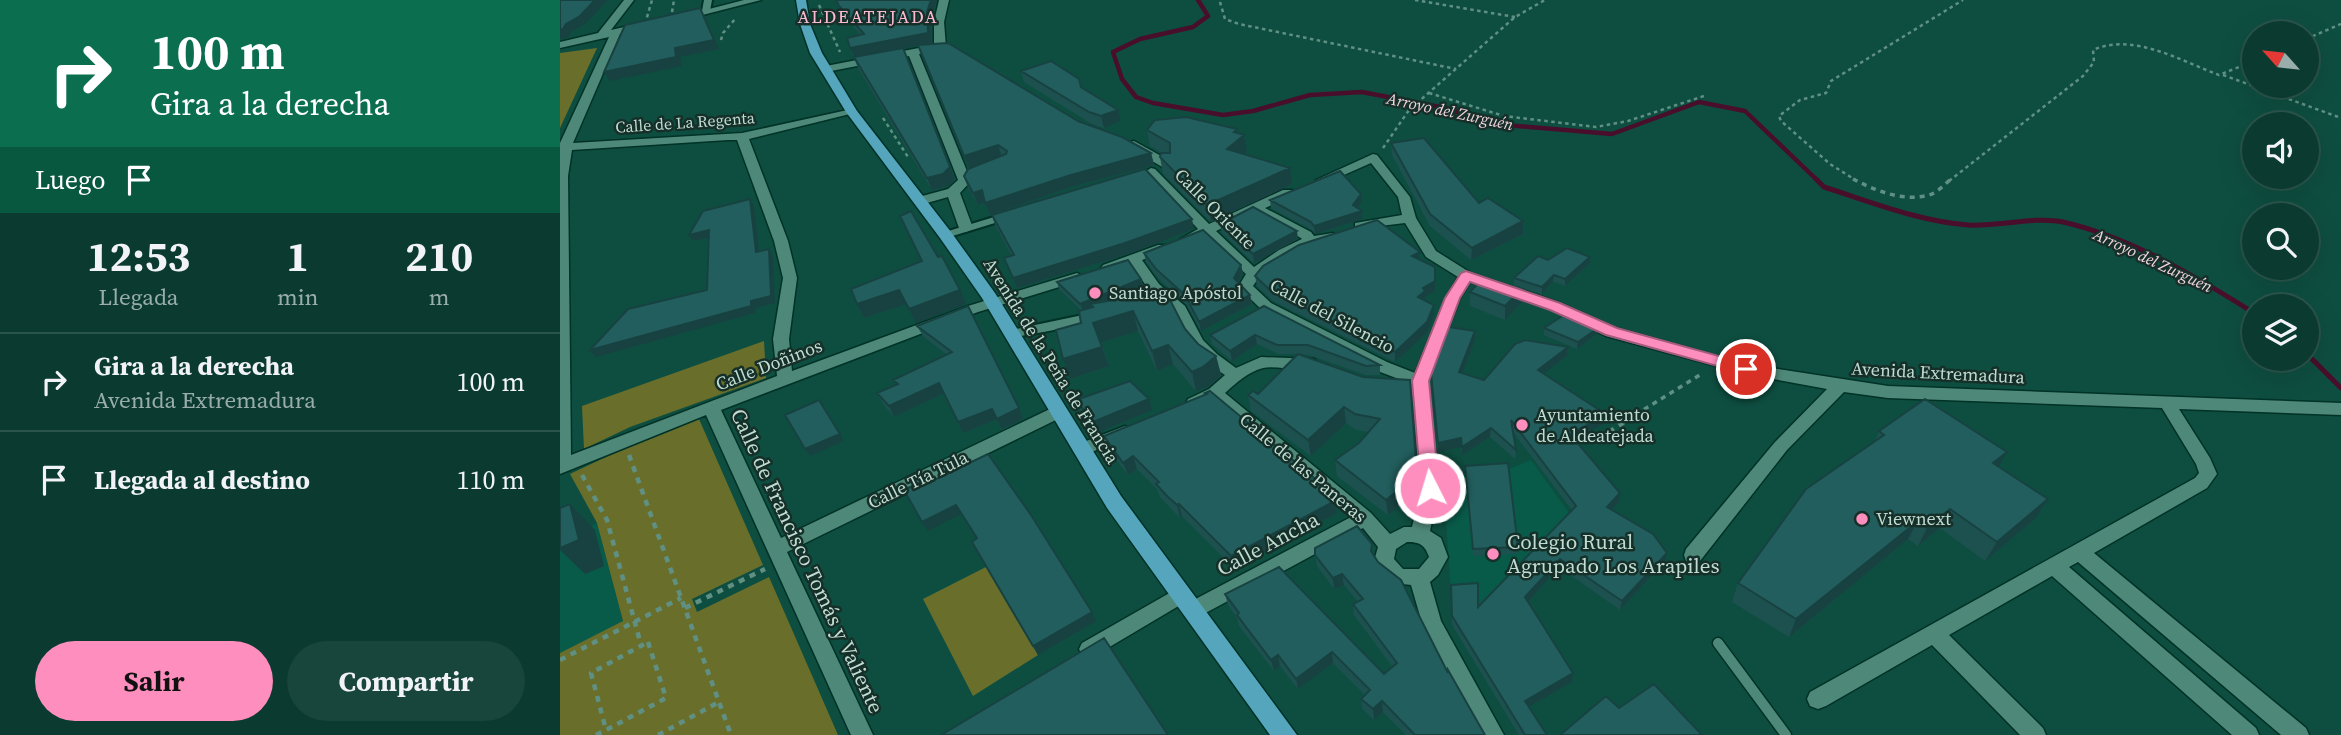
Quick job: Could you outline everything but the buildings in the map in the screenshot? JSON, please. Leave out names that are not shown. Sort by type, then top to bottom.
[{"type":"main road","name":"Avenida de la Peña de Francia","points":[[800,0],[805,24],[816,53],[852,112],[946,235],[993,304],[1114,502],[1285,735]]},
{"type":"street","points":[[601,36],[629,0]]},
{"type":"street","points":[[670,20],[707,6],[756,0]]},
{"type":"street","points":[[939,47],[939,22],[944,0]]},
{"type":"street","points":[[560,46],[645,26]]},
{"type":"street","points":[[566,464],[563,146],[616,32]]},
{"type":"street","points":[[826,69],[939,47],[955,48]]},
{"type":"street","points":[[913,52],[965,181],[953,192],[920,201]]},
{"type":"street","name":"Calle de La Regenta","points":[[563,146],[742,137],[852,112]]},
{"type":"street","points":[[742,137],[781,241],[790,278],[781,340],[785,379]]},
{"type":"street","name":"Calle Oriente","points":[[1119,139],[1168,165],[1146,173],[1253,273]]},
{"type":"street","name":"Calle Doñinos","points":[[566,464],[960,313],[1134,259],[1208,231],[1254,208],[1348,171],[1373,158]]},
{"type":"street","name":"Avenida Extremadura","points":[[1373,158],[1404,197],[1409,218],[1431,254],[1466,276],[1555,306],[1611,331],[1718,361],[1840,386],[1938,396],[2166,401],[2341,409]]},
{"type":"street","points":[[963,177],[976,173]]},
{"type":"street","points":[[953,192],[966,228]]},
{"type":"street","points":[[1254,208],[1306,235],[1310,241]]},
{"type":"street","points":[[946,235],[1018,212]]},
{"type":"street","points":[[1253,273],[1310,241],[1329,239],[1374,222],[1409,218]]},
{"type":"street","points":[[1134,259],[1154,287],[1180,309],[1203,340],[1211,358],[1235,375]]},
{"type":"street","name":"Calle del Silencio","points":[[1253,273],[1245,286],[1260,309],[1381,366],[1420,381]]},
{"type":"street","points":[[1420,534],[1430,488],[1420,381],[1453,298],[1466,276]]},
{"type":"street","points":[[1011,334],[1081,319],[1154,287]]},
{"type":"street","points":[[1179,409],[1215,393],[1235,375],[1261,362],[1313,364]]},
{"type":"street","points":[[1379,383],[1420,381]]},
{"type":"street","points":[[1693,555],[1781,446],[1840,386]]},
{"type":"street","name":"Calle de las Paneras","points":[[1215,393],[1365,518],[1388,545]]},
{"type":"street","points":[[1818,699],[1933,633],[2055,568],[2079,551],[2201,483],[2208,474],[2166,401]]},
{"type":"street","name":"Calle de Francisco Tomás y Valiente","points":[[711,407],[862,735]]},
{"type":"street","name":"Calle Tía Tula","points":[[780,553],[1058,412]]},
{"type":"street","points":[[1082,450],[1143,424]]},
{"type":"street","name":"Calle Ancha","points":[[1070,660],[1365,518]]},
{"type":"street","points":[[1420,534],[1434,542],[1440,556],[1432,572],[1419,578],[1398,576],[1384,561],[1388,545],[1404,535],[1420,534]]},
{"type":"street","points":[[2079,551],[2298,735]]},
{"type":"street","points":[[2055,568],[2248,735]]},
{"type":"street","points":[[1419,578],[1432,623],[1493,735]]},
{"type":"street","points":[[1933,633],[2035,735]]},
{"type":"lane","points":[[1718,643],[1786,735]]},
{"type":"path","points":[[645,26],[652,0]]},
{"type":"path","points":[[816,0],[840,53],[868,60]]},
{"type":"path","points":[[1415,0],[1515,17]]},
{"type":"path","points":[[1373,158],[1388,144],[1409,110],[1515,17],[1545,0]]},
{"type":"path","points":[[1963,0],[1831,81],[1826,93],[1807,97],[1783,111],[1779,116],[1782,121],[1810,148],[1852,178],[1890,193],[1919,197],[1931,195],[2083,76],[2094,62],[2093,50],[2100,44],[2109,42],[2133,45],[2341,118]]},
{"type":"path","points":[[1220,2],[1225,19],[1239,24],[1456,69]]},
{"type":"path","points":[[722,40],[723,33],[745,10],[741,3]]},
{"type":"path","points":[[2319,33],[2341,24]]},
{"type":"path","points":[[2223,75],[2242,66]]},
{"type":"path","points":[[1428,94],[1504,116],[1596,127],[1628,121],[1707,95]]},
{"type":"path","points":[[1599,439],[1644,408],[1692,381],[1718,361]]},
{"type":"path","points":[[624,440],[731,735]]},
{"type":"path","points":[[566,464],[607,520],[641,646]]},
{"type":"path","points":[[685,608],[780,553]]},
{"type":"path","points":[[560,660],[681,598]]},
{"type":"path","points":[[596,735],[606,730],[666,698],[648,642],[591,673],[606,730]]},
{"type":"path","points":[[658,735],[719,702]]},
{"type":"shaded area","points":[[597,48],[560,128],[560,53]]},
{"type":"shaded area","points":[[764,341],[766,378],[630,427],[584,449],[582,406]]},
{"type":"shaded area","points":[[699,419],[763,565],[692,599],[697,612],[769,577],[838,735],[560,735],[560,653],[623,621],[597,523],[570,474],[646,438]]},
{"type":"shaded area","name":"Colegio Rural Agrupado Los Arapiles","points":[[1531,460],[1572,517],[1482,611],[1451,594],[1443,474],[1507,470]]},
{"type":"shaded area","points":[[597,523],[623,622],[560,653],[560,542]]},
{"type":"shaded area","points":[[986,567],[1038,655],[973,696],[923,599]]},
{"type":"waterway","name":"Arroyo del Zurguén","points":[[1198,0],[1208,16],[1193,27],[1140,39],[1113,52],[1122,79],[1136,97],[1153,103],[1223,115],[1253,111],[1310,95],[1362,92],[1445,108],[1494,124],[1612,134],[1699,102],[1745,111],[1818,181]]},
{"type":"waterway","name":"Arroyo del Zurguén","points":[[1818,181],[1824,187],[1895,210],[1949,223],[1979,225],[2052,220],[2088,229],[2113,237],[2162,260],[2242,306]]},
{"type":"waterway","name":"Arroyo del Zurguén","points":[[2319,366],[2341,388]]},
{"type":"place","name":"Santiago Apóstol","points":[[1095,293]]},
{"type":"place","name":"Ayuntamiento de Aldeatejada","points":[[1522,425]]},
{"type":"place","name":"Viewnext","points":[[1862,519]]},
{"type":"place","name":"Colegio Rural Agrupado Los Arapiles","points":[[1493,554]]},
{"type":"district","name":"ALDEATEJADA","points":[[868,17]]},
{"type":"route","points":[[1430,488],[1420,381],[1453,298],[1466,276],[1555,306],[1611,331],[1746,369]]}]
